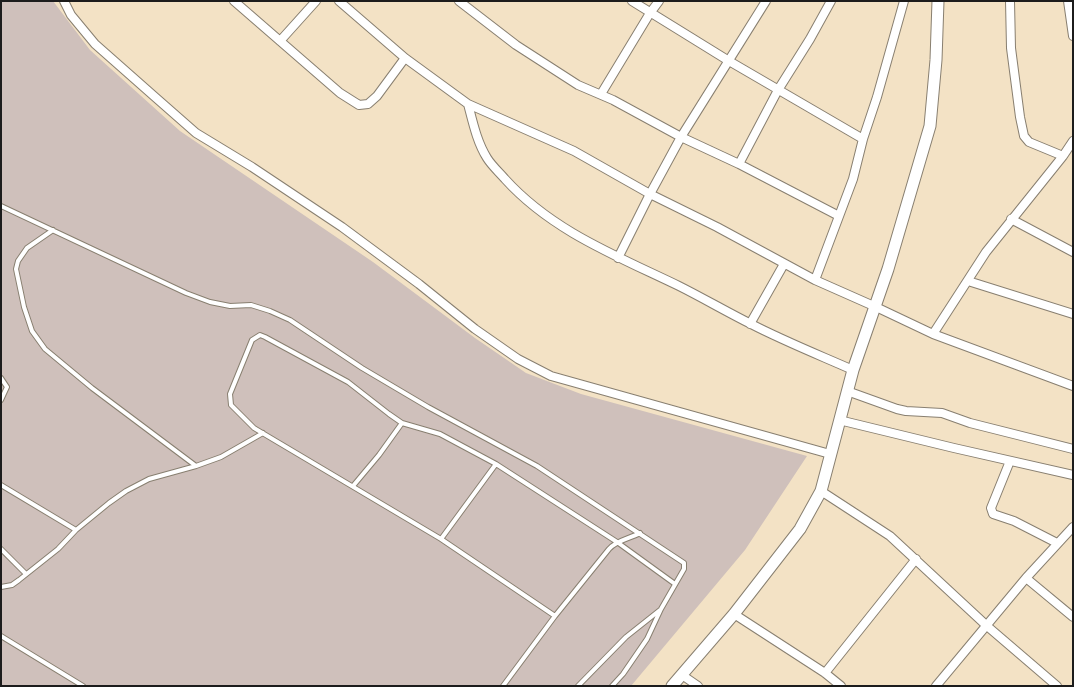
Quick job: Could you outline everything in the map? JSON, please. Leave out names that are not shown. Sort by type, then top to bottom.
[{"type":"street","points":[[64,1],[71,15],[95,44],[196,133],[252,167],[342,227],[419,284],[474,328],[518,359],[551,376],[830,454]]},
{"type":"street","points":[[234,1],[340,93],[359,105],[368,104],[377,96],[405,58]]},
{"type":"street","points":[[280,41],[316,1]]},
{"type":"street","points":[[340,1],[405,58],[468,104],[574,151],[650,194],[815,280],[876,306],[933,334],[1073,386]]},
{"type":"street","points":[[459,1],[516,45],[578,85],[625,106],[681,137],[739,164],[839,216]]},
{"type":"street","points":[[632,1],[729,61],[863,139]]},
{"type":"street","points":[[601,94],[650,13],[659,1]]},
{"type":"street","points":[[618,258],[681,137],[766,1]]},
{"type":"street","points":[[739,164],[778,90],[810,39],[831,1]]},
{"type":"street","points":[[815,280],[858,165],[863,139],[904,1]]},
{"type":"street","points":[[672,686],[734,614],[800,529],[821,491],[853,370],[876,306],[930,126],[936,60],[938,1]]},
{"type":"street","points":[[1010,1],[1011,48],[1024,136],[1029,142],[1063,156]]},
{"type":"street","points":[[1068,1],[1073,36]]},
{"type":"street","points":[[468,104],[478,140],[487,159],[519,195],[547,217],[591,244],[618,258],[679,286],[750,324],[853,370]]},
{"type":"street","points":[[933,334],[986,252],[1063,156],[1073,141]]},
{"type":"street","points":[[1012,219],[1073,252]]},
{"type":"street","points":[[750,324],[784,264]]},
{"type":"street","points":[[968,281],[1073,314]]},
{"type":"street","points":[[846,394],[906,411],[942,413],[970,423],[1073,449]]},
{"type":"street","points":[[840,415],[888,433],[1073,474]]},
{"type":"street","points":[[1010,461],[991,508],[993,514],[1014,521],[1057,543]]},
{"type":"street","points":[[821,491],[890,536],[987,626],[1057,686]]},
{"type":"street","points":[[936,686],[1026,578],[1073,527]]},
{"type":"street","points":[[825,673],[916,560]]},
{"type":"street","points":[[1026,578],[1073,617]]},
{"type":"street","points":[[734,614],[825,673],[841,686]]},
{"type":"street","points":[[682,675],[698,686]]},
{"type":"lane","points":[[1,206],[186,293],[210,302],[230,306],[251,305],[270,311],[290,320],[362,368],[428,407],[537,466],[684,563],[684,569],[646,639],[623,674],[612,686]]},
{"type":"lane","points":[[53,230],[28,248],[18,261],[16,268],[24,307],[32,331],[44,349],[92,388],[196,466]]},
{"type":"lane","points":[[554,616],[441,539],[254,428],[231,405],[230,394],[231,388],[252,340],[260,335],[348,382],[402,423],[440,434],[496,464],[617,542],[675,584]]},
{"type":"lane","points":[[1,378],[7,387],[1,400]]},
{"type":"lane","points":[[353,486],[379,455],[402,423]]},
{"type":"lane","points":[[1,587],[12,585],[58,549],[76,530],[109,503],[136,485],[149,479],[196,466],[233,451],[263,434]]},
{"type":"lane","points":[[441,539],[496,464]]},
{"type":"lane","points":[[1,485],[76,530]]},
{"type":"lane","points":[[503,686],[554,616],[609,549],[617,542],[631,538],[640,533]]},
{"type":"lane","points":[[1,549],[26,574]]},
{"type":"lane","points":[[578,686],[626,637],[661,609]]},
{"type":"lane","points":[[1,636],[83,686]]},
{"type":"shaded area","points":[[1,1],[53,1],[90,50],[180,131],[373,262],[475,338],[526,373],[581,394],[807,456],[745,550],[631,686],[1,686]]}]
